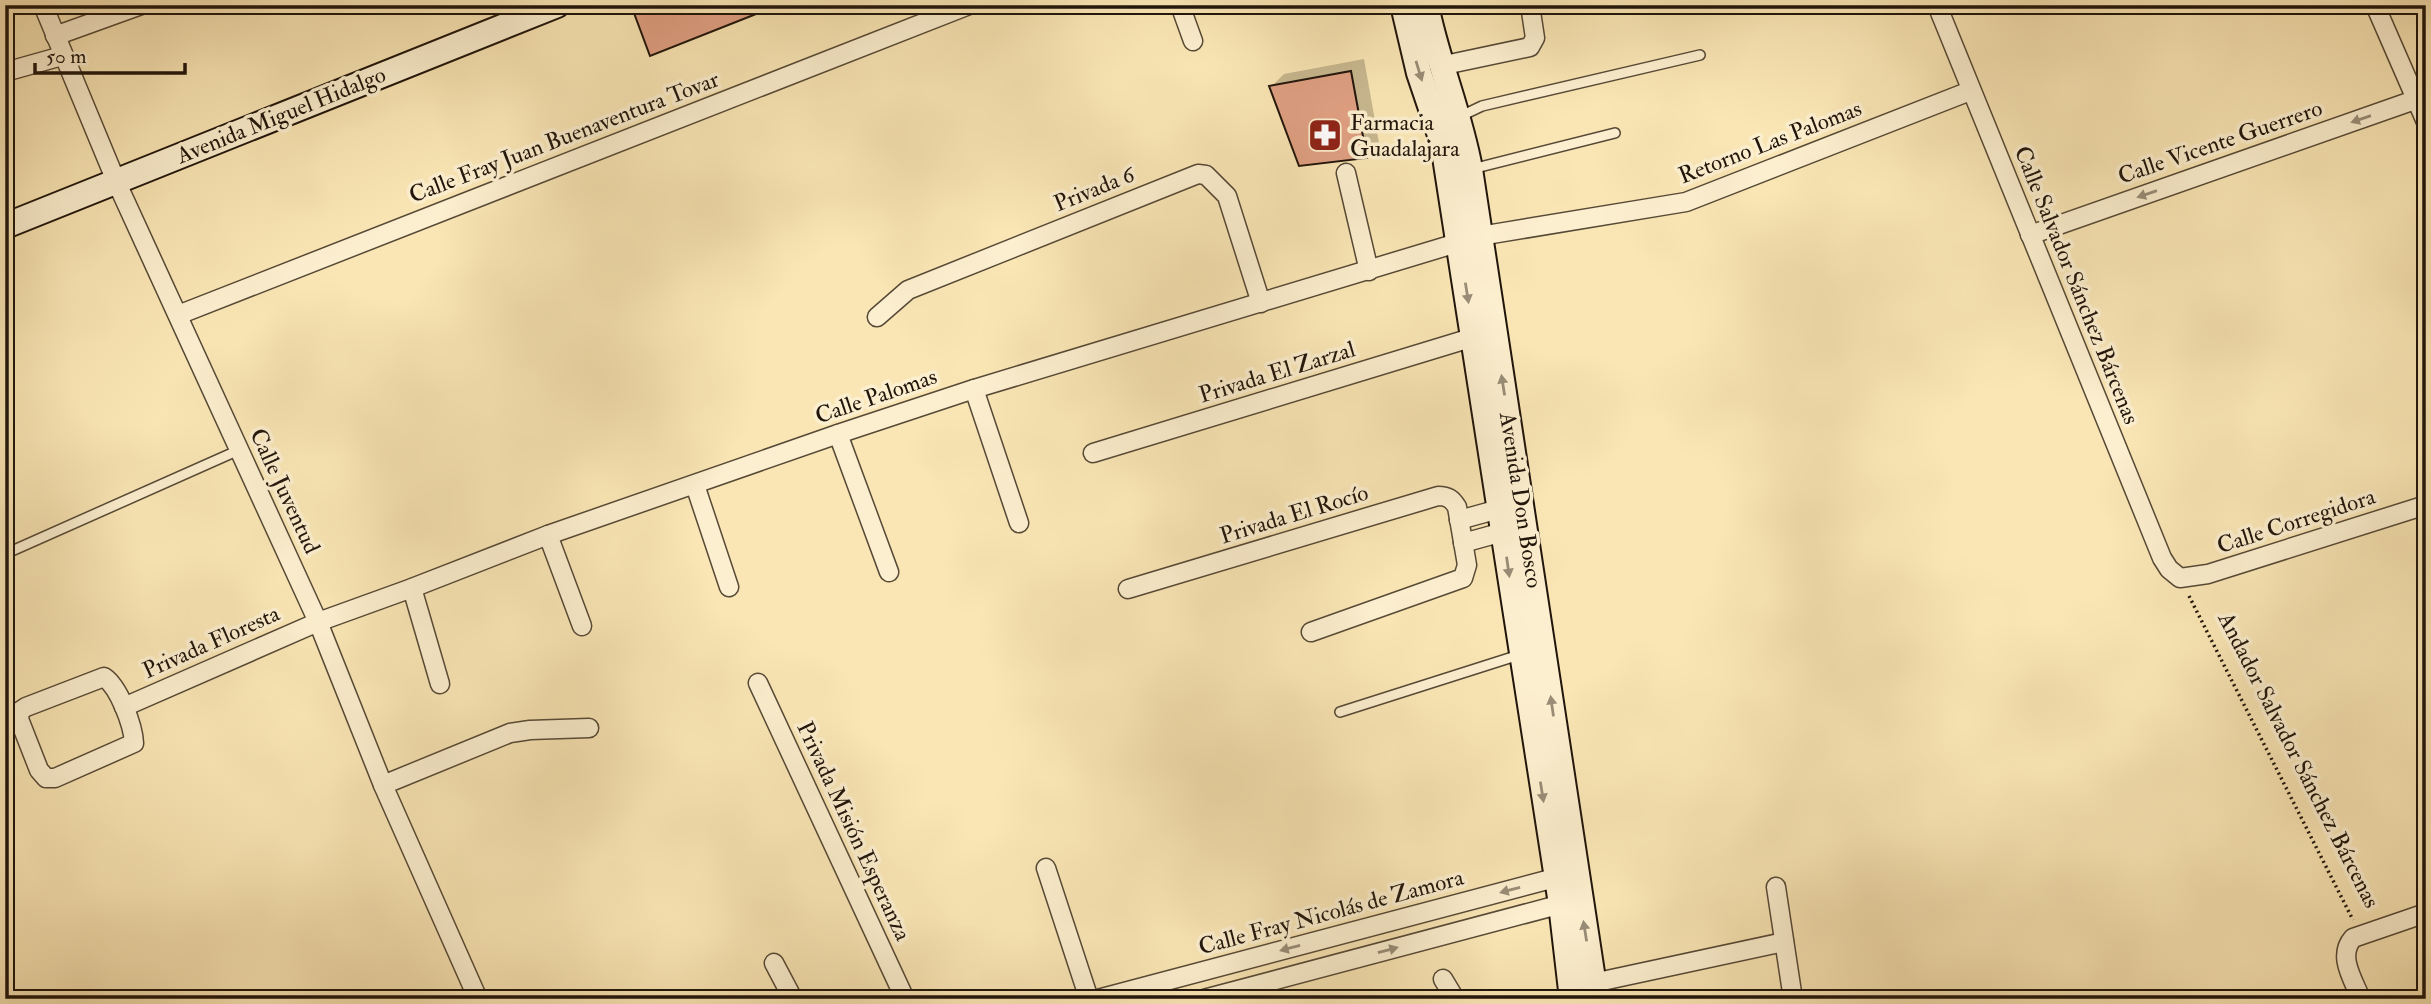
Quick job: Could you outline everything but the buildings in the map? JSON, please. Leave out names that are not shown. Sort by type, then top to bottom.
[{"type":"street","name":"Calle Juventud","points":[[43,5],[116,181],[318,622],[383,785],[478,999]]},
{"type":"street","points":[[55,36],[141,5]]},
{"type":"street","name":"Avenida Miguel Hidalgo","points":[[5,226],[557,5]]},
{"type":"street","name":"Calle Fray Juan Buenaventura Tovar","points":[[178,315],[969,5]]},
{"type":"street","points":[[1180,5],[1193,41]]},
{"type":"street","name":"Avenida Don Bosco","points":[[1403,5],[1419,73],[1443,144],[1469,240],[1570,902],[1572,999]]},
{"type":"street","name":"Avenida Don Bosco","points":[[1426,5],[1440,66],[1459,117],[1470,169],[1469,240],[1474,337],[1521,654],[1566,875]]},
{"type":"street","points":[[1440,66],[1530,47],[1535,38],[1530,5]]},
{"type":"street","name":"Calle Salvador Sánchez Bárcenas","points":[[1937,5],[2162,558],[2169,569],[2180,578]]},
{"type":"street","points":[[2375,5],[2421,98],[2426,122]]},
{"type":"street","points":[[5,72],[62,56]]},
{"type":"street","name":"Retorno Las Palomas","points":[[1469,240],[1686,202],[1970,91]]},
{"type":"street","name":"Calle Vicente Guerrero","points":[[2030,235],[2421,98]]},
{"type":"street","points":[[1346,173],[1369,271]]},
{"type":"street","name":"Privada 6","points":[[877,317],[908,289],[1198,174],[1206,175],[1227,196],[1261,303]]},
{"type":"street","name":"Calle Palomas","points":[[318,622],[548,535],[838,434],[974,389],[1469,240]]},
{"type":"street","name":"Privada El Zarzal","points":[[1093,453],[1474,337]]},
{"type":"street","points":[[974,389],[1019,523]]},
{"type":"street","points":[[838,434],[889,572]]},
{"type":"street","points":[[695,485],[729,587]]},
{"type":"street","name":"Privada El Rocío","points":[[1128,589],[1438,496],[1453,500],[1467,572],[1457,582],[1311,632]]},
{"type":"street","name":"Calle Corregidora","points":[[2180,578],[2208,574],[2426,505]]},
{"type":"street","points":[[1459,520],[1501,520]]},
{"type":"street","points":[[1463,543],[1501,520]]},
{"type":"street","points":[[548,535],[582,626]]},
{"type":"street","points":[[412,588],[440,684]]},
{"type":"street","name":"Privada Floresta","points":[[124,707],[318,622]]},
{"type":"street","name":"Privada Floresta","points":[[104,677],[111,682],[124,707],[134,733],[134,743],[55,778],[46,778],[39,770],[19,719],[20,711],[104,677]]},
{"type":"street","name":"Privada Misión Esperanza","points":[[758,683],[905,999]]},
{"type":"street","points":[[383,785],[510,733],[589,728]]},
{"type":"street","points":[[1046,868],[1089,999]]},
{"type":"street","name":"Calle Fray Nicolás de Zamora","points":[[1098,999],[1566,875]]},
{"type":"street","points":[[1776,887],[1793,999]]},
{"type":"street","points":[[1204,999],[1570,902]]},
{"type":"street","name":"Avenida Don Bosco","points":[[1570,902],[1595,991]]},
{"type":"street","points":[[2360,935],[2426,913]]},
{"type":"street","name":"Andador Salvador Sánchez Bárcenas","points":[[2360,935],[2353,937],[2345,955],[2361,999]]},
{"type":"street","points":[[1595,991],[1784,942]]},
{"type":"street","points":[[774,963],[793,999]]},
{"type":"street","points":[[1444,979],[1455,999]]},
{"type":"lane","points":[[1459,117],[1482,106],[1700,55]]},
{"type":"lane","points":[[1470,169],[1615,134]]},
{"type":"lane","points":[[5,554],[239,450]]},
{"type":"lane","points":[[1340,712],[1521,654]]},
{"type":"path","name":"Andador Salvador Sánchez Bárcenas","points":[[2180,578],[2360,935]]},
{"type":"place","name":"Farmacia Guadalajara","points":[[1325,135]]}]
